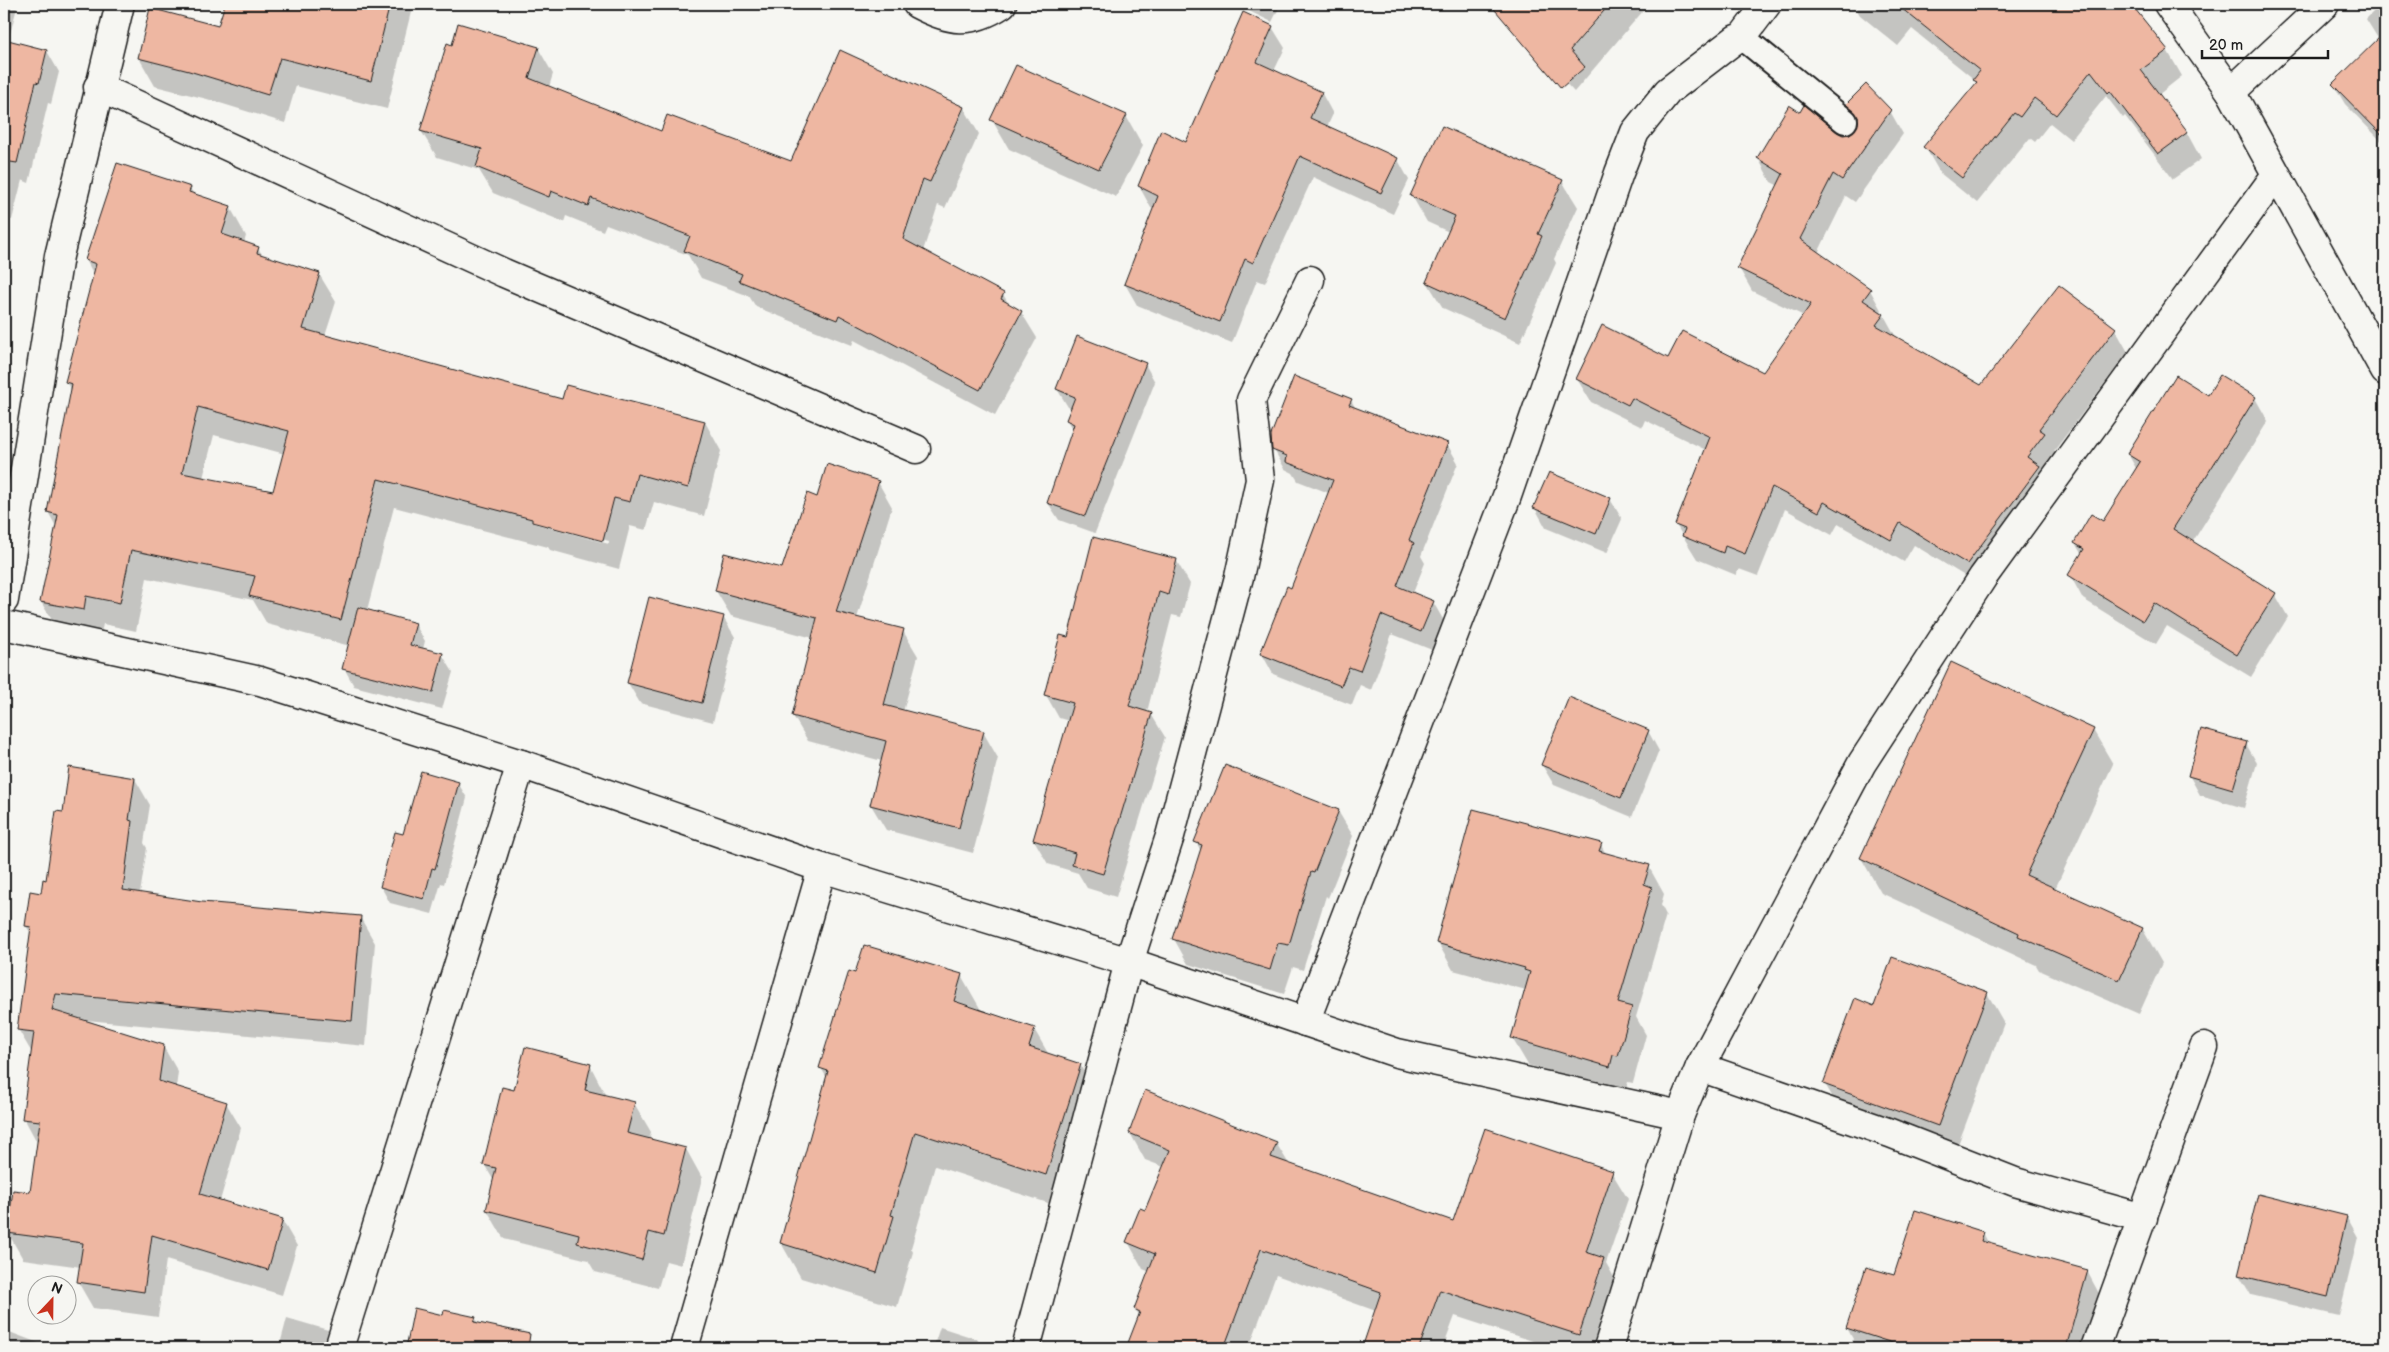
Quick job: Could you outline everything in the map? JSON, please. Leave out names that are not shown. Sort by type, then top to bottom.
[{"type":"street","points":[[4,600],[59,256],[98,87],[120,4]]},
{"type":"street","points":[[917,4],[936,14],[966,20],[993,10],[1002,4]]},
{"type":"street","points":[[1305,1022],[1507,496],[1618,173],[1635,132],[1668,91],[1736,39],[1742,37],[1767,4]]},
{"type":"street","points":[[2168,4],[2231,92],[2385,371]]},
{"type":"street","points":[[2231,92],[2325,4]]},
{"type":"street","points":[[98,87],[504,273],[916,448]]},
{"type":"street","points":[[1608,1348],[1680,1115],[1700,1067],[1862,763],[1983,577],[2276,175]]},
{"type":"street","points":[[1026,1348],[1130,962],[1172,826],[1239,577],[1260,480],[1251,400],[1310,280]]},
{"type":"street","points":[[4,626],[260,681],[521,764],[822,868],[1130,962],[1397,1053],[1680,1115]]},
{"type":"street","points":[[339,1348],[521,764]]},
{"type":"street","points":[[684,1348],[822,868]]},
{"type":"street","points":[[2095,1348],[2204,1047]]},
{"type":"street","points":[[1700,1067],[1890,1133],[2015,1182],[2143,1218]]},
{"type":"lane","points":[[1742,37],[1845,121]]},
{"type":"building","points":[[225,4],[390,4],[371,81],[280,58],[268,95],[138,58],[150,8],[218,26]]},
{"type":"building","points":[[1490,4],[1610,4],[1570,50],[1585,67],[1561,88]]},
{"type":"building","points":[[1896,4],[2131,4],[2168,50],[2141,70],[2188,132],[2158,154],[2110,91],[2108,93],[2091,71],[2056,115],[2034,98],[2020,117],[2014,113],[1962,178],[1923,147],[1977,82],[1973,80],[1980,71]]},
{"type":"building","points":[[1243,12],[1273,26],[1257,62],[1322,92],[1310,118],[1398,158],[1381,193],[1300,156],[1253,263],[1245,259],[1220,322],[1124,284],[1158,196],[1138,186],[1161,130],[1186,142]]},
{"type":"building","points":[[458,23],[539,47],[529,78],[661,131],[667,115],[791,161],[840,50],[964,107],[930,182],[923,179],[903,239],[1004,293],[1001,299],[1022,311],[980,390],[839,315],[837,320],[739,281],[742,274],[684,251],[690,236],[591,198],[588,206],[551,191],[549,197],[476,167],[482,149],[420,131],[447,43],[452,45]]},
{"type":"building","points":[[2385,32],[2385,138],[2332,84]]},
{"type":"building","points":[[4,39],[47,50],[39,83],[36,82],[17,163],[4,161]]},
{"type":"building","points":[[1016,65],[1127,115],[1099,169],[990,120]]},
{"type":"building","points":[[1866,84],[1891,110],[1842,180],[1833,174],[1800,239],[1871,289],[1863,300],[1884,314],[1876,325],[1981,385],[2059,285],[2116,328],[2039,429],[2045,433],[2027,457],[2040,466],[1967,564],[1900,523],[1891,540],[1824,502],[1819,512],[1772,487],[1745,554],[1725,546],[1723,553],[1682,536],[1685,529],[1675,525],[1710,437],[1632,398],[1628,405],[1576,379],[1602,325],[1668,358],[1682,331],[1763,372],[1811,304],[1737,268],[1783,174],[1757,158],[1789,105],[1800,112],[1804,105],[1837,132],[1843,135],[1850,134],[1858,124],[1858,117],[1846,104]]},
{"type":"building","points":[[1442,126],[1563,180],[1538,234],[1542,236],[1505,318],[1426,282],[1455,216],[1410,196]]},
{"type":"building","points":[[117,163],[191,187],[189,192],[231,206],[222,234],[259,247],[257,253],[320,273],[303,329],[562,399],[566,385],[705,421],[688,488],[637,474],[630,502],[614,498],[603,541],[532,522],[532,519],[378,479],[341,620],[249,596],[255,576],[131,550],[120,603],[86,596],[84,610],[40,602],[58,515],[47,512],[72,384],[65,382],[96,264],[85,260]],"holes":[[[198,407],[289,431],[273,491],[182,473]]]},
{"type":"building","points":[[1077,336],[1146,363],[1085,516],[1047,503],[1074,424],[1066,420],[1075,397],[1056,389]]},
{"type":"building","points":[[2176,375],[2208,395],[2220,375],[2256,397],[2173,529],[2276,593],[2237,655],[2154,603],[2143,621],[2068,575],[2084,549],[2074,543],[2091,514],[2103,521],[2140,462],[2127,454]]},
{"type":"building","points":[[1294,376],[1352,399],[1349,405],[1448,443],[1409,540],[1414,543],[1397,586],[1434,601],[1421,632],[1381,615],[1360,671],[1349,667],[1341,686],[1260,654],[1287,586],[1291,588],[1333,480],[1286,462],[1287,456],[1272,450],[1271,435]]},
{"type":"building","points":[[827,464],[879,481],[836,612],[904,629],[884,705],[984,731],[959,828],[870,805],[886,741],[792,716],[817,618],[715,591],[724,553],[782,568],[807,493],[817,497]]},
{"type":"building","points":[[1549,472],[1611,498],[1596,534],[1533,508]]},
{"type":"building","points":[[1093,537],[1177,559],[1168,595],[1159,592],[1129,706],[1152,713],[1103,874],[1072,865],[1075,853],[1033,840],[1073,703],[1044,695],[1060,635],[1068,637]]},
{"type":"building","points":[[649,597],[724,616],[702,703],[627,683]]},
{"type":"building","points":[[358,607],[416,623],[410,645],[443,653],[433,692],[342,669]]},
{"type":"building","points":[[1951,662],[2094,729],[2026,875],[2143,928],[2119,980],[2018,936],[2019,933],[1860,858]]},
{"type":"building","points":[[1569,697],[1649,730],[1621,798],[1541,765]]},
{"type":"building","points":[[2201,729],[2247,742],[2233,789],[2188,776]]},
{"type":"building","points":[[1225,765],[1339,810],[1314,873],[1311,872],[1289,945],[1278,943],[1270,970],[1172,939],[1202,845],[1194,842]]},
{"type":"building","points":[[69,767],[135,778],[129,820],[132,821],[123,890],[202,902],[361,916],[352,1021],[56,994],[52,1010],[164,1045],[159,1081],[227,1102],[200,1194],[283,1219],[268,1270],[152,1235],[144,1292],[78,1282],[83,1243],[7,1233],[13,1190],[30,1192],[40,1121],[22,1119],[34,1032],[17,1030],[31,927],[25,926],[30,891],[41,893],[43,879],[46,880],[56,811],[63,812]]},
{"type":"building","points":[[421,771],[459,782],[435,869],[432,868],[424,899],[380,887],[395,832],[403,834]]},
{"type":"building","points":[[1473,809],[1602,843],[1599,851],[1650,865],[1644,884],[1652,887],[1618,1003],[1632,1007],[1618,1056],[1613,1055],[1610,1067],[1511,1038],[1530,972],[1524,970],[1525,968],[1436,943]]},
{"type":"building","points":[[864,945],[962,974],[954,1001],[1035,1028],[1029,1047],[1081,1064],[1046,1175],[915,1132],[891,1215],[894,1216],[877,1273],[780,1243],[828,1071],[819,1068],[849,971],[855,973]]},
{"type":"building","points":[[1892,957],[1988,992],[1938,1126],[1823,1084],[1855,998],[1874,1006]]},
{"type":"building","points":[[525,1047],[591,1064],[585,1090],[635,1102],[627,1133],[686,1148],[664,1236],[649,1232],[642,1260],[577,1243],[579,1234],[486,1210],[496,1168],[483,1165],[502,1087],[514,1090]]},
{"type":"building","points":[[1145,1090],[1277,1142],[1271,1157],[1453,1221],[1485,1128],[1613,1171],[1586,1252],[1604,1258],[1579,1335],[1440,1290],[1419,1348],[1362,1348],[1381,1292],[1261,1249],[1224,1348],[1126,1348],[1140,1312],[1134,1309],[1155,1254],[1126,1242],[1140,1208],[1145,1210],[1170,1150],[1129,1133]]},
{"type":"building","points":[[2258,1194],[2347,1216],[2328,1297],[2238,1275]]},
{"type":"building","points":[[1915,1210],[1984,1232],[1981,1241],[2088,1270],[2066,1348],[1908,1348],[1846,1328],[1866,1267],[1894,1275]]},
{"type":"building","points":[[414,1308],[443,1315],[444,1310],[476,1317],[474,1322],[530,1334],[528,1348],[406,1348]]}]
